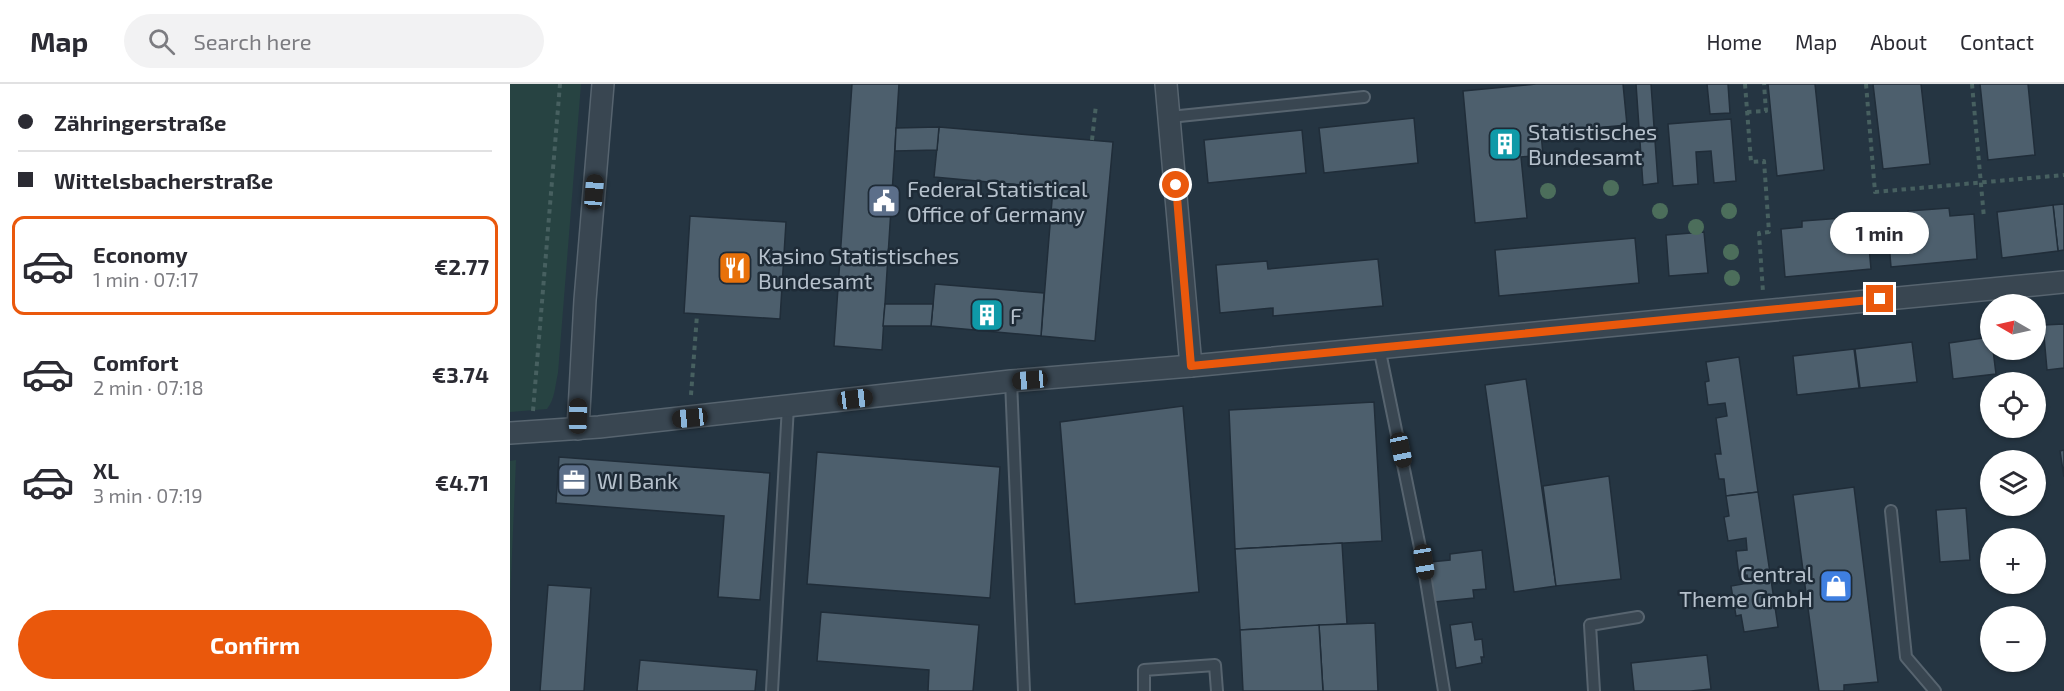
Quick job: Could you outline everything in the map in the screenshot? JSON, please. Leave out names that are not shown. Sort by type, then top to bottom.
[{"type":"street","points":[[578,429],[585,300],[603,84]]},
{"type":"street","points":[[1166,84],[1191,366]]},
{"type":"street","points":[[510,433],[690,418],[1011,381],[1191,366],[2064,282]]},
{"type":"lane","points":[[1170,117],[1364,97]]},
{"type":"lane","points":[[1379,347],[1424,562],[1444,691]]},
{"type":"lane","points":[[1011,381],[1010,408],[1024,691]]},
{"type":"lane","points":[[772,691],[788,406]]},
{"type":"lane","points":[[1891,511],[1906,657],[1935,691]]},
{"type":"lane","points":[[1594,691],[1590,625],[1638,617]]},
{"type":"lane","points":[[1144,691],[1144,670],[1215,665],[1217,691]]},
{"type":"path","points":[[532,415],[560,84]]},
{"type":"path","points":[[1745,84],[1751,162],[1764,161],[1769,232],[1759,233],[1765,310]]},
{"type":"path","points":[[1747,112],[1766,111],[1764,84]]},
{"type":"path","points":[[1866,84],[1875,192],[2064,175]]},
{"type":"path","points":[[1972,84],[1984,218]]},
{"type":"path","points":[[1092,140],[1096,105]]},
{"type":"path","points":[[690,418],[697,315]]},
{"type":"green space","points":[[510,84],[581,84],[558,373],[554,392],[547,409],[510,412]]},
{"type":"green space","points":[[516,460],[510,601],[510,461]]},
{"type":"building","points":[[852,84],[899,84],[882,350],[834,346]]},
{"type":"building","name":"Statistisches Bundesamt","points":[[1536,84],[1623,84],[1627,125],[1541,133],[1543,155],[1521,157],[1527,218],[1475,223],[1463,91]]},
{"type":"building","points":[[1636,84],[1651,84],[1658,183],[1643,185]]},
{"type":"building","points":[[1707,84],[1728,84],[1730,113],[1710,114]]},
{"type":"building","points":[[1768,84],[1815,84],[1824,170],[1777,176]]},
{"type":"building","points":[[1873,84],[1921,84],[1930,164],[1883,169]]},
{"type":"building","points":[[1980,84],[2028,84],[2035,155],[1988,160]]},
{"type":"building","points":[[1414,118],[1418,163],[1324,173],[1319,128]]},
{"type":"building","points":[[1731,119],[1736,181],[1714,183],[1711,151],[1696,152],[1698,184],[1673,186],[1668,124]]},
{"type":"building","points":[[939,127],[1113,142],[1095,341],[1041,336],[1053,188],[934,177]]},
{"type":"building","points":[[939,127],[937,150],[895,151],[896,128]]},
{"type":"building","points":[[1302,130],[1306,173],[1208,183],[1204,140]]},
{"type":"building","points":[[2064,204],[2064,250],[2058,251],[2053,205]]},
{"type":"building","points":[[2053,205],[2058,251],[2002,258],[1997,212]]},
{"type":"building","points":[[1949,208],[1950,216],[1974,214],[1977,259],[1891,267],[1887,219],[1908,217],[1908,211]]},
{"type":"building","name":"Kasino Statistisches Bundesamt","points":[[690,216],[786,222],[780,319],[684,313]]},
{"type":"building","points":[[1843,218],[1844,226],[1867,224],[1871,269],[1785,277],[1781,229],[1802,227],[1802,221]]},
{"type":"building","points":[[1704,232],[1708,273],[1669,276],[1666,235]]},
{"type":"building","points":[[1635,238],[1639,283],[1499,296],[1495,250]]},
{"type":"building","points":[[1378,259],[1383,306],[1273,316],[1273,308],[1220,313],[1216,265],[1267,261],[1268,269]]},
{"type":"building","name":"F","points":[[935,284],[1044,293],[1041,336],[931,326]]},
{"type":"building","points":[[885,304],[933,304],[931,326],[883,326]]},
{"type":"building","points":[[2064,324],[2064,368],[2047,370],[2046,325]]},
{"type":"building","points":[[1980,338],[1980,360],[1994,360],[1996,372],[1980,372],[1980,376],[1953,379],[1949,343]]},
{"type":"building","points":[[1912,342],[1917,382],[1860,388],[1855,349]]},
{"type":"building","points":[[1854,349],[1859,388],[1797,395],[1793,356]]},
{"type":"building","points":[[1739,357],[1758,492],[1726,496],[1724,479],[1719,479],[1715,454],[1721,454],[1716,418],[1727,416],[1725,403],[1708,405],[1705,382],[1709,381],[1706,362]]},
{"type":"building","points":[[1526,379],[1556,586],[1514,592],[1485,385]]},
{"type":"building","points":[[1374,402],[1382,541],[1235,549],[1229,410]]},
{"type":"building","points":[[1183,406],[1199,592],[1075,604],[1060,422]]},
{"type":"building","points":[[2064,450],[2064,477],[2060,451]]},
{"type":"building","points":[[817,452],[1000,467],[990,598],[807,584]]},
{"type":"building","points":[[559,457],[770,473],[760,600],[718,597],[724,516],[556,503]]},
{"type":"building","points":[[1609,476],[1621,579],[1556,586],[1543,486]]},
{"type":"building","name":"Central Theme GmbH","points":[[1854,487],[1878,682],[1844,685],[1844,691],[1819,691],[1793,495]]},
{"type":"building","points":[[1758,492],[1778,627],[1744,632],[1741,615],[1736,616],[1731,586],[1749,583],[1747,575],[1739,576],[1736,551],[1747,550],[1746,538],[1728,541],[1724,517],[1729,516],[1726,496]]},
{"type":"building","points":[[1966,508],[1970,560],[1940,562],[1936,510]]},
{"type":"building","points":[[1342,543],[1347,624],[1240,630],[1235,549]]},
{"type":"building","points":[[1482,550],[1486,589],[1473,590],[1474,598],[1434,602],[1430,562],[1450,560],[1450,554]]},
{"type":"building","points":[[548,585],[591,588],[584,691],[540,691]]},
{"type":"building","points":[[821,612],[979,625],[973,691],[928,691],[929,670],[817,661]]},
{"type":"building","points":[[1472,622],[1475,640],[1482,639],[1484,657],[1481,657],[1482,663],[1456,668],[1450,625]]},
{"type":"building","points":[[1375,623],[1378,691],[1323,691],[1319,625]]},
{"type":"building","points":[[1319,625],[1323,691],[1243,691],[1240,630]]},
{"type":"building","points":[[1707,655],[1711,689],[1634,691],[1631,663]]},
{"type":"building","points":[[640,660],[757,670],[755,691],[637,691]]},
{"type":"place","name":"Statistisches Bundesamt","points":[[1505,144]]},
{"type":"place","name":"Federal Statistical Office of Germany","points":[[884,201]]},
{"type":"place","name":"Kasino Statistisches Bundesamt","points":[[735,268]]},
{"type":"place","name":"F","points":[[987,315]]},
{"type":"place","name":"WI Bank","points":[[574,480]]},
{"type":"place","name":"Central Theme GmbH","points":[[1836,586]]},
{"type":"route","points":[[1176,185],[1191,366],[1880,299]]}]
